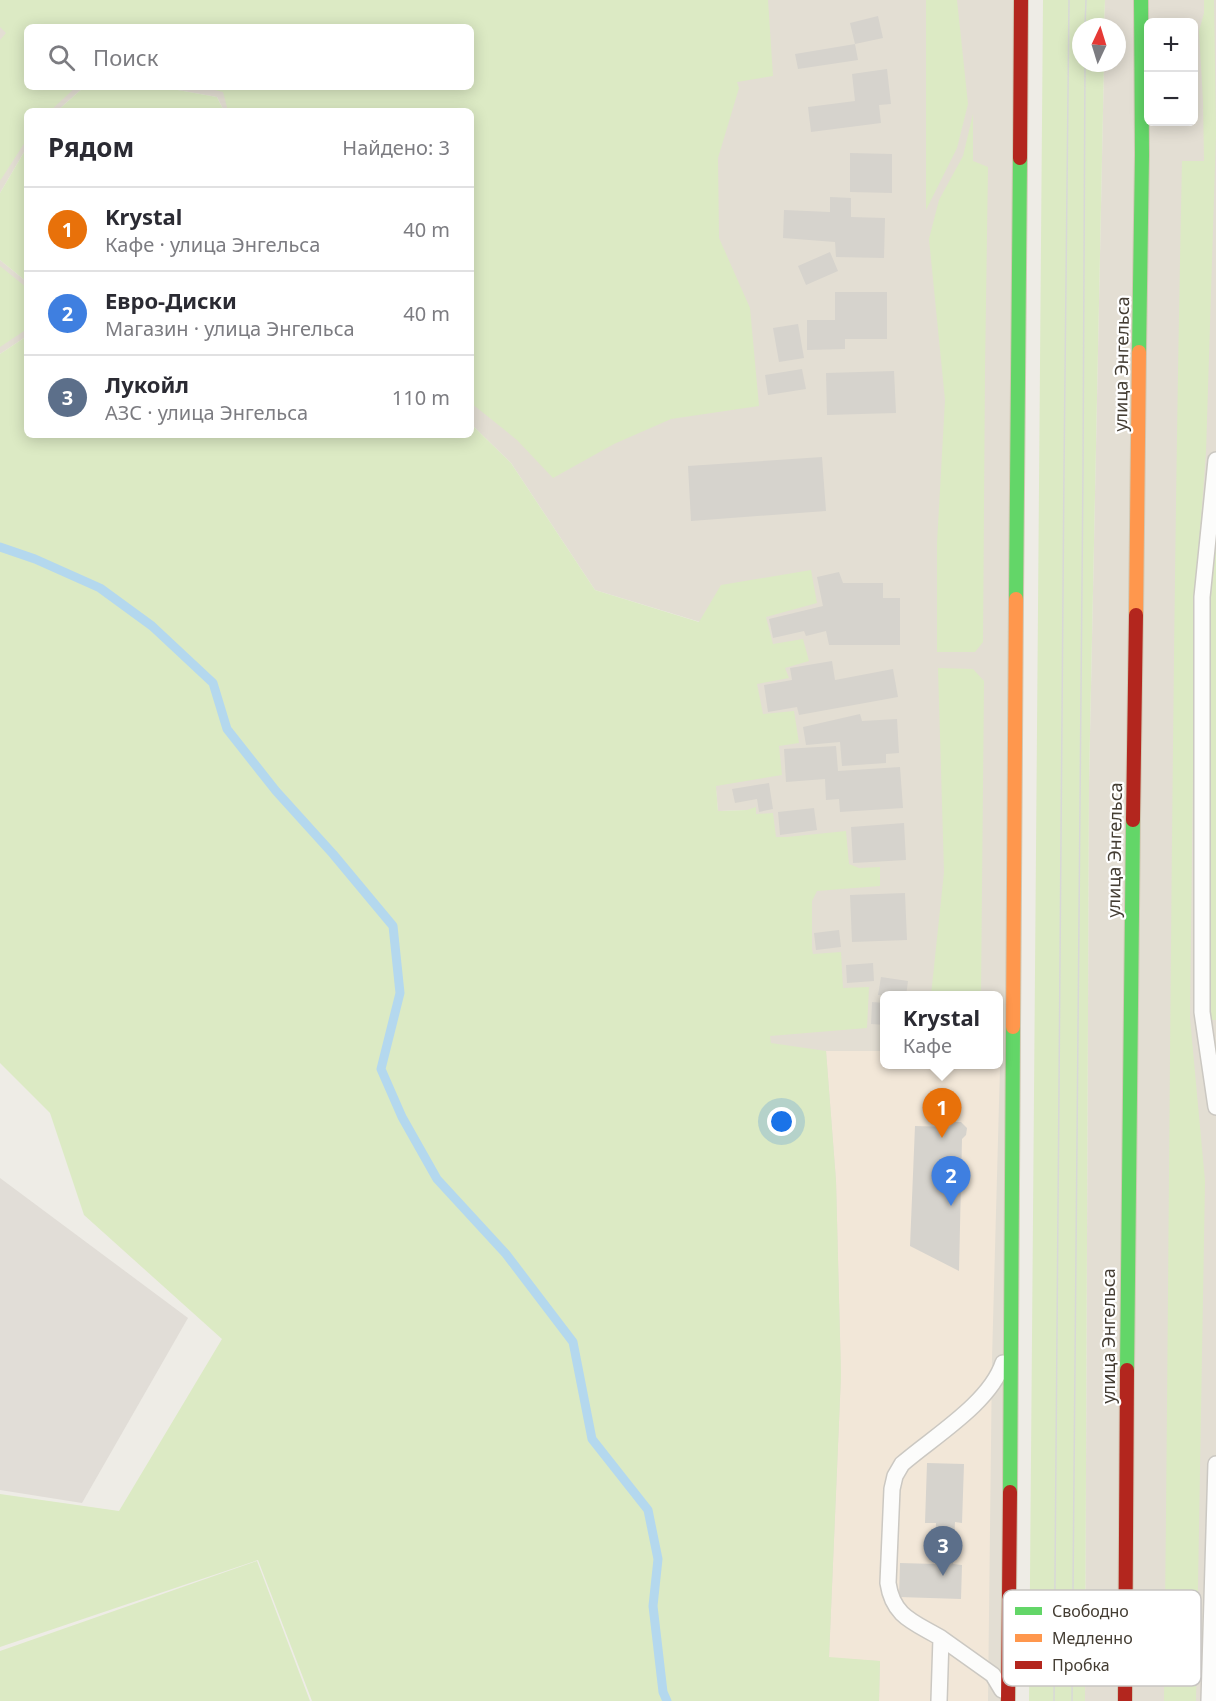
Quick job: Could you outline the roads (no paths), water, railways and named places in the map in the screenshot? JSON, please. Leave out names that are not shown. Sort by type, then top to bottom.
[{"type":"main road","points":[[1008,1590],[1021,0]]},
{"type":"main road","name":"улица Энгельса","points":[[1126,1590],[1128,1206],[1142,155],[1141,0]]},
{"type":"main road","points":[[1007,1686],[1007,1701]]},
{"type":"main road","name":"улица Энгельса","points":[[1125,1686],[1125,1701]]},
{"type":"lane","points":[[1216,459],[1202,597],[1202,1012],[1216,1107]]},
{"type":"lane","points":[[1007,1701],[993,1676],[897,1609],[890,1597],[888,1583],[892,1489],[895,1476],[902,1464],[975,1404],[988,1389],[1002,1366],[1011,1337]]},
{"type":"lane","points":[[1209,1701],[1216,1464]]},
{"type":"lane","points":[[939,1701],[941,1638]]},
{"type":"waterway","points":[[0,547],[35,559],[100,588],[152,626],[213,683],[227,729],[276,791],[333,854],[393,926],[400,993],[381,1069],[402,1117],[437,1179],[506,1254],[573,1342],[592,1439],[648,1510],[658,1559],[653,1606],[663,1692],[667,1701]]},
{"type":"tram line","points":[[1055,1590],[1069,0]]},
{"type":"tram line","points":[[1085,18],[1086,0]]},
{"type":"tram line","points":[[1073,1590],[1085,72]]},
{"type":"tram line","points":[[1054,1686],[1054,1701]]},
{"type":"tram line","points":[[1072,1686],[1072,1701]]},
{"type":"place","name":"Krystal","points":[[942,1138]]},
{"type":"place","name":"Евро-Диски","points":[[951,1206]]},
{"type":"place","name":"Лукойл","points":[[943,1576]]}]
